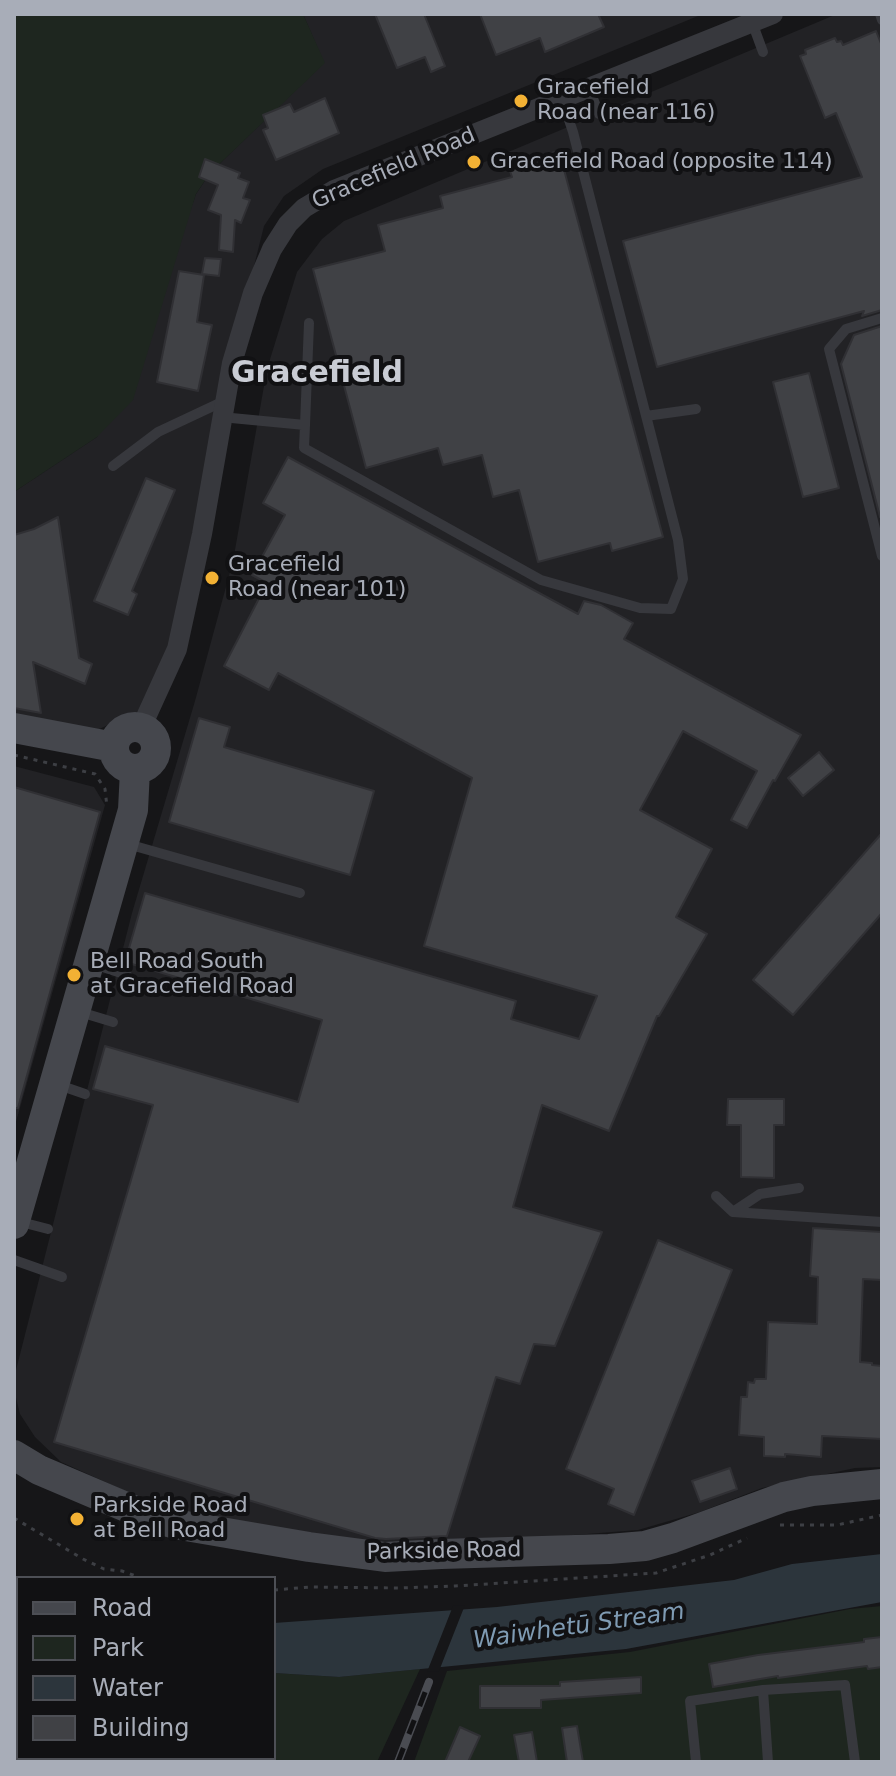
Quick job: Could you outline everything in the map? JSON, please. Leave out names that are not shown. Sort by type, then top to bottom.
[{"type":"main road","points":[[134,727],[154,737],[157,752],[149,765],[135,770],[119,763],[114,747],[126,729],[134,727]]},
{"type":"main road","points":[[14,728],[114,747]]},
{"type":"main road","points":[[14,1222],[133,810],[135,770]]},
{"type":"main road","name":"Parkside Road","points":[[14,1455],[39,1470],[152,1518],[309,1547],[385,1557],[645,1546],[784,1497],[882,1484]]},
{"type":"street","name":"Gracefield Road","points":[[141,728],[177,649],[202,534],[232,363],[253,293],[272,249],[288,224],[304,208],[334,190],[773,14]]},
{"type":"lane","points":[[880,14],[882,20]]},
{"type":"lane","points":[[752,22],[763,52]]},
{"type":"lane","points":[[589,88],[599,114]]},
{"type":"lane","points":[[309,323],[304,448],[541,580],[640,608],[671,609],[683,579],[678,540],[562,99]]},
{"type":"lane","points":[[882,318],[846,329],[829,349],[882,556]]},
{"type":"lane","points":[[113,466],[158,432],[223,409],[305,425]]},
{"type":"lane","points":[[646,416],[696,409]]},
{"type":"lane","points":[[123,843],[300,893]]},
{"type":"lane","points":[[88,962],[127,975]]},
{"type":"lane","points":[[74,1010],[113,1022]]},
{"type":"lane","points":[[53,1083],[85,1094]]},
{"type":"lane","points":[[733,1212],[760,1194],[799,1188]]},
{"type":"lane","points":[[716,1196],[733,1212],[882,1222]]},
{"type":"lane","points":[[14,1222],[48,1229]]},
{"type":"lane","points":[[14,1260],[62,1277]]},
{"type":"lane","points":[[696,1762],[690,1701],[763,1690],[845,1685],[855,1762]]},
{"type":"lane","points":[[763,1690],[768,1762]]},
{"type":"path","points":[[14,755],[95,774],[105,789],[108,806]]},
{"type":"path","points":[[14,1518],[83,1559],[104,1569],[136,1576]]},
{"type":"path","points":[[276,1590],[463,1584]]},
{"type":"shaded area","points":[[303,14],[703,14],[323,169],[284,196],[264,226],[245,302],[176,635],[142,710],[97,730],[14,720],[14,492],[97,437],[196,194],[210,173],[324,63]]},
{"type":"shaded area","points":[[837,14],[882,14],[882,1467],[855,1468],[762,1488],[700,1512],[638,1530],[395,1549],[183,1517],[61,1462],[35,1437],[20,1414],[14,1378],[132,913],[233,561],[267,369],[297,272],[322,239],[344,221]]},
{"type":"shaded area","points":[[14,766],[94,787],[105,805],[14,1129]]},
{"type":"shaded area","points":[[14,1718],[16,1760],[262,1762],[14,1762]]},
{"type":"green space","points":[[14,14],[303,14],[325,63],[210,173],[196,194],[133,400],[97,437],[14,492]]},
{"type":"green space","points":[[882,1606],[882,1762],[414,1762],[447,1671],[630,1652],[850,1609]]},
{"type":"green space","points":[[420,1669],[377,1762],[256,1760],[276,1760],[276,1673],[339,1677]]},
{"type":"water","name":"Waiwhetū Stream","points":[[882,1554],[882,1602],[626,1649],[339,1677],[276,1673],[276,1623],[497,1607],[734,1580],[792,1564]]},
{"type":"pier","points":[[465,1605],[439,1671],[427,1672],[453,1606]]},
{"type":"building","points":[[375,14],[424,14],[445,66],[431,72],[425,57],[397,68]]},
{"type":"building","points":[[480,14],[598,14],[604,27],[545,52],[540,38],[496,55]]},
{"type":"building","points":[[876,31],[882,46],[882,310],[862,316],[864,311],[657,367],[623,241],[862,177],[836,113],[825,118],[800,56],[806,54],[805,50],[835,38],[843,45]]},
{"type":"building","points":[[325,98],[339,133],[276,160],[263,130],[268,128],[263,115],[290,104],[294,112]]},
{"type":"building","points":[[559,151],[663,537],[612,551],[610,543],[538,562],[519,490],[493,497],[482,455],[443,465],[438,448],[366,468],[313,269],[385,251],[378,225],[443,208],[440,196],[512,177],[508,165]]},
{"type":"building","points":[[205,159],[240,173],[238,178],[249,182],[243,198],[250,200],[241,223],[235,220],[233,252],[219,250],[221,215],[208,210],[218,185],[199,177]]},
{"type":"building","points":[[205,258],[221,259],[219,276],[202,274]]},
{"type":"building","points":[[179,271],[204,275],[197,322],[212,325],[198,391],[157,382]]},
{"type":"building","points":[[882,326],[880,517],[841,364],[854,335]]},
{"type":"building","points":[[809,373],[839,488],[803,497],[773,382]]},
{"type":"building","points":[[288,457],[578,614],[584,601],[601,605],[633,623],[624,639],[801,735],[747,828],[731,820],[757,771],[683,731],[640,810],[712,849],[676,917],[707,934],[657,1016],[609,1131],[542,1105],[513,1207],[602,1232],[555,1346],[534,1344],[520,1384],[496,1377],[447,1536],[375,1538],[54,1442],[153,1105],[93,1089],[105,1046],[298,1102],[322,1020],[125,962],[145,893],[516,1001],[511,1019],[579,1039],[597,996],[424,946],[472,778],[278,673],[269,690],[224,666],[267,583],[252,575],[285,515],[263,503]]},
{"type":"building","points":[[146,478],[175,490],[132,591],[137,594],[128,615],[94,601]]},
{"type":"building","points":[[58,517],[79,658],[92,664],[85,684],[33,662],[41,713],[14,708],[14,535]]},
{"type":"building","points":[[199,718],[230,727],[224,747],[374,791],[350,875],[169,822]]},
{"type":"building","points":[[819,752],[834,770],[803,796],[788,778]]},
{"type":"building","points":[[14,787],[100,812],[18,1108],[14,1108]]},
{"type":"building","points":[[882,833],[882,913],[793,1015],[753,980]]},
{"type":"building","points":[[728,1099],[784,1099],[784,1125],[774,1125],[774,1178],[741,1177],[741,1125],[727,1125]]},
{"type":"building","points":[[813,1228],[882,1232],[882,1280],[863,1279],[860,1362],[882,1366],[882,1439],[822,1436],[821,1457],[764,1456],[764,1437],[739,1435],[741,1397],[747,1397],[748,1382],[766,1379],[768,1322],[817,1324],[818,1277],[810,1276]]},
{"type":"building","points":[[658,1240],[732,1270],[634,1515],[608,1504],[614,1489],[566,1469]]},
{"type":"building","points":[[730,1468],[737,1489],[700,1502],[692,1481]]},
{"type":"building","points":[[882,1637],[882,1667],[778,1676],[713,1687],[709,1664]]},
{"type":"building","points":[[641,1677],[641,1693],[541,1700],[541,1708],[480,1708],[480,1686],[560,1686],[560,1682]]},
{"type":"building","points":[[577,1726],[583,1762],[567,1762],[562,1728]]},
{"type":"building","points":[[460,1727],[480,1736],[468,1762],[445,1762]]},
{"type":"building","points":[[532,1732],[537,1762],[519,1762],[514,1735]]},
{"type":"railway","points":[[398,1762],[429,1682]]},
{"type":"place","name":"Gracefield Road (near 116)","points":[[521,101]]},
{"type":"place","name":"Gracefield Road (opposite 114)","points":[[474,162]]},
{"type":"place","name":"Gracefield Road (near 101)","points":[[212,578]]},
{"type":"place","name":"Bell Road South at Gracefield Road","points":[[74,975]]},
{"type":"place","name":"Parkside Road at Bell Road","points":[[77,1519]]},
{"type":"district","name":"Gracefield","points":[[317,374]]}]
